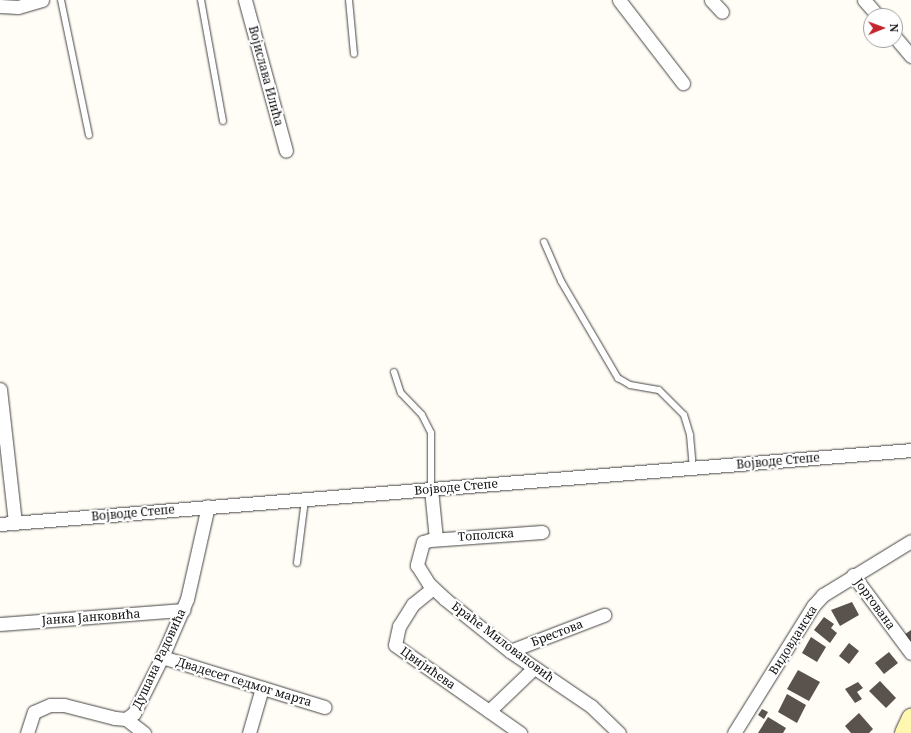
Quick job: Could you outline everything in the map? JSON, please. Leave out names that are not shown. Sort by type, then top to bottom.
[{"type":"street","points":[[0,6],[18,7],[42,0]]},
{"type":"street","name":"Војислава Илића","points":[[245,0],[286,151]]},
{"type":"street","points":[[619,0],[683,82]]},
{"type":"street","points":[[711,0],[722,12]]},
{"type":"street","points":[[864,0],[871,8]]},
{"type":"street","points":[[903,46],[911,56]]},
{"type":"street","points":[[0,389],[15,523]]},
{"type":"street","name":"Војводе Степе","points":[[0,524],[911,450]]},
{"type":"street","points":[[431,489],[433,539]]},
{"type":"street","name":"Душана Радовића","points":[[27,733],[34,712],[50,705],[64,706],[126,719],[136,709],[183,610],[208,506]]},
{"type":"street","name":"Тополска","points":[[433,539],[542,532]]},
{"type":"street","name":"Браће Миловановић","points":[[433,539],[423,542],[417,565],[433,588],[510,651],[591,706],[619,733]]},
{"type":"street","name":"Видовданска","points":[[734,733],[813,606],[832,587],[911,541]]},
{"type":"street","name":"Јоргована","points":[[853,575],[911,653]]},
{"type":"street","name":"Цвијићева","points":[[433,588],[413,604],[399,626],[395,645],[520,733]]},
{"type":"street","name":"Јанка Јанковића","points":[[0,624],[183,610]]},
{"type":"street","name":"Брестова","points":[[510,651],[604,615]]},
{"type":"street","name":"Двадесет седмог марта","points":[[162,657],[326,707]]},
{"type":"street","points":[[489,711],[534,668]]},
{"type":"street","points":[[249,733],[262,688]]},
{"type":"street","points":[[904,733],[911,718]]},
{"type":"street","points":[[126,719],[144,733]]},
{"type":"lane","points":[[61,0],[89,135]]},
{"type":"lane","points":[[201,0],[223,121]]},
{"type":"lane","points":[[349,0],[354,54]]},
{"type":"lane","points":[[544,242],[562,281],[618,378],[630,385],[658,390],[684,415],[690,435],[693,468]]},
{"type":"lane","points":[[394,372],[402,393],[422,415],[431,433],[431,489]]},
{"type":"lane","points":[[297,563],[304,500]]},
{"type":"building","points":[[852,602],[859,615],[840,626],[831,610]]},
{"type":"building","points":[[824,617],[834,624],[831,628],[837,633],[830,643],[814,630]]},
{"type":"building","points":[[911,630],[911,646],[904,635]]},
{"type":"building","points":[[811,637],[826,647],[817,662],[802,653]]},
{"type":"building","points":[[849,643],[859,651],[849,664],[839,656]]},
{"type":"building","points":[[889,652],[898,663],[884,674],[875,663]]},
{"type":"building","points":[[798,670],[820,682],[809,701],[787,689]]},
{"type":"building","points":[[880,681],[896,698],[886,708],[869,691]]},
{"type":"building","points":[[858,682],[863,688],[857,692],[862,699],[855,703],[845,689]]},
{"type":"building","points":[[787,694],[806,705],[797,723],[778,712]]},
{"type":"building","points":[[762,709],[768,712],[764,719],[758,715]]},
{"type":"building","points":[[859,713],[873,729],[869,733],[851,733],[845,726]]},
{"type":"building","points":[[768,717],[786,728],[783,733],[758,733]]}]
